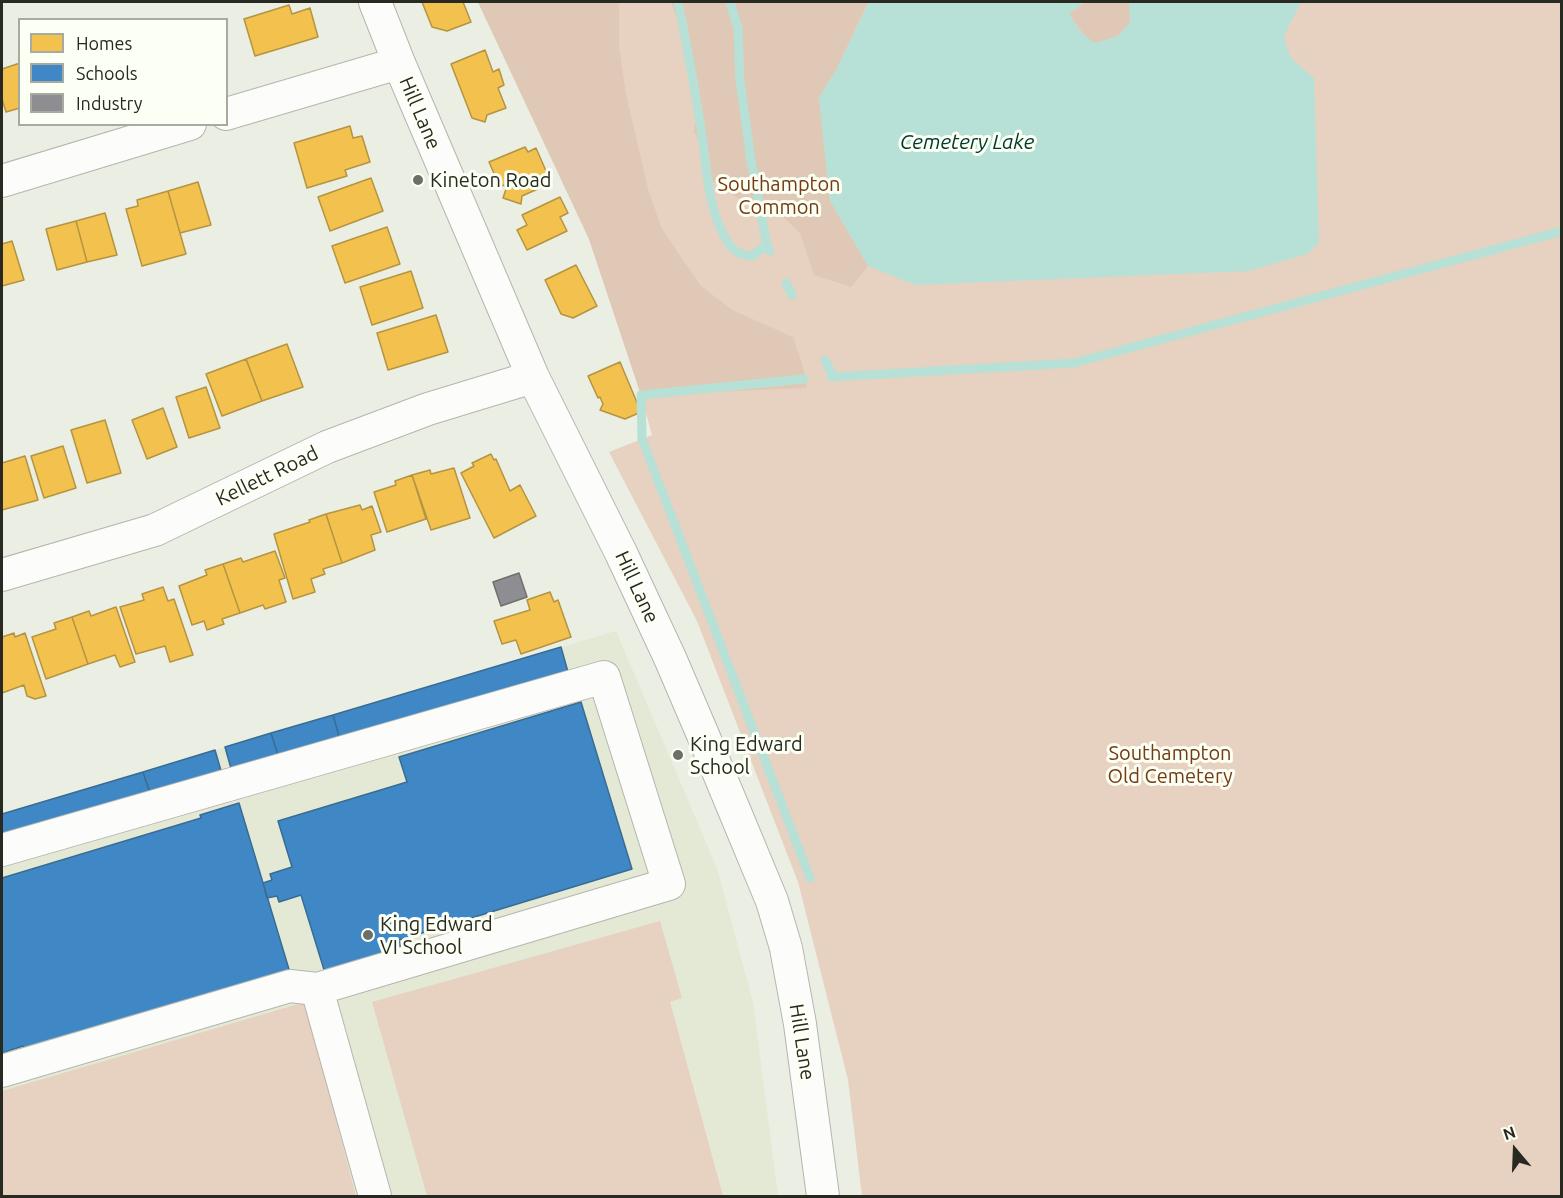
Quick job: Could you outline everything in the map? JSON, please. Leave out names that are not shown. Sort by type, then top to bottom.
[{"type":"street","name":"Hill Lane","points":[[375,2],[533,377],[621,553],[670,658],[772,901],[786,948],[800,1024],[823,1197]]},
{"type":"street","points":[[228,113],[399,63]]},
{"type":"street","points":[[2,181],[183,126]]},
{"type":"street","name":"Kellett Road","points":[[2,575],[155,530],[327,447],[428,409],[533,377]]},
{"type":"street","points":[[2,850],[604,677],[669,884],[317,989],[290,986],[2,1071]]},
{"type":"street","points":[[317,989],[375,1197]]},
{"type":"shaded area","name":"King Edward VI School","points":[[616,631],[717,868],[753,1002],[778,1196],[2,1196],[2,814]]},
{"type":"green space","name":"Southampton Old Cemetery","points":[[478,2],[1561,2],[1561,1196],[862,1196],[848,1080],[798,882],[697,621],[609,452],[652,435],[641,395],[589,239]]},
{"type":"green space","points":[[478,2],[619,2],[619,47],[626,94],[648,189],[662,229],[700,285],[732,310],[793,337],[807,388],[641,395],[589,239]]},
{"type":"green space","name":"Southampton Common","points":[[671,2],[868,2],[835,72],[819,97],[830,201],[868,266],[851,287],[814,275],[800,233],[775,209],[738,198],[712,181],[703,148],[694,132],[698,110],[689,52]]},
{"type":"green space","points":[[1085,2],[1129,2],[1130,22],[1118,36],[1094,44],[1069,14]]},
{"type":"green space","points":[[660,921],[682,998],[670,1002],[723,1196],[427,1196],[372,1002]]},
{"type":"green space","points":[[305,1002],[356,1196],[2,1196],[2,1091]]},
{"type":"water","name":"Cemetery Lake","points":[[869,2],[1085,2],[1069,14],[1081,32],[1094,43],[1118,36],[1130,22],[1129,2],[1301,2],[1284,36],[1290,57],[1314,78],[1319,243],[1307,254],[1249,271],[915,285],[868,266],[830,201],[819,97],[835,72]]},
{"type":"building: Homes","points":[[422,2],[463,2],[471,22],[447,31],[432,27]]},
{"type":"building: Homes","points":[[289,5],[292,14],[310,8],[318,37],[255,56],[244,19]]},
{"type":"building: Homes","points":[[485,50],[493,72],[499,69],[504,85],[498,88],[506,108],[487,115],[485,122],[472,118],[451,64]]},
{"type":"building: Homes","points":[[18,64],[18,109],[6,112],[2,99],[2,69]]},
{"type":"building: Homes","points":[[350,126],[353,138],[362,136],[370,162],[345,170],[347,176],[307,188],[294,143]]},
{"type":"building: Homes","points":[[525,147],[528,152],[536,148],[550,180],[539,185],[540,188],[522,196],[521,204],[503,198],[506,189],[504,185],[500,187],[489,162]]},
{"type":"building: Homes","points":[[371,178],[383,211],[330,231],[318,197]]},
{"type":"building: Homes","points":[[198,182],[211,225],[180,233],[168,191]]},
{"type":"building: Homes","points":[[168,191],[186,254],[142,266],[126,209],[138,206],[137,200]]},
{"type":"building: Homes","points":[[560,197],[568,213],[560,217],[567,231],[527,250],[517,230],[527,225],[522,215]]},
{"type":"building: Homes","points":[[105,213],[117,255],[87,262],[76,221]]},
{"type":"building: Homes","points":[[76,221],[87,262],[57,270],[46,229]]},
{"type":"building: Homes","points":[[387,227],[400,264],[345,283],[332,246]]},
{"type":"building: Homes","points":[[12,241],[24,280],[2,286],[2,244]]},
{"type":"building: Homes","points":[[576,265],[597,306],[573,318],[561,314],[545,280]]},
{"type":"building: Homes","points":[[411,271],[423,308],[372,325],[360,287]]},
{"type":"building: Homes","points":[[436,315],[448,352],[388,370],[377,333]]},
{"type":"building: Homes","points":[[287,344],[303,387],[262,401],[246,359]]},
{"type":"building: Homes","points":[[246,359],[262,401],[222,416],[206,374]]},
{"type":"building: Homes","points":[[620,362],[641,412],[625,419],[600,410],[603,404],[588,376]]},
{"type":"building: Homes","points":[[206,387],[220,428],[189,438],[176,397]]},
{"type":"building: Homes","points":[[163,408],[177,447],[147,459],[132,420]]},
{"type":"building: Homes","points":[[105,420],[121,473],[87,483],[71,430]]},
{"type":"building: Homes","points":[[63,446],[76,488],[44,498],[31,456]]},
{"type":"building: Homes","points":[[491,454],[494,460],[496,459],[510,491],[520,485],[536,516],[494,538],[461,473],[474,466],[472,463]]},
{"type":"building: Homes","points":[[25,456],[38,500],[2,510],[2,463]]},
{"type":"building: Homes","points":[[454,468],[470,518],[431,530],[412,475],[430,470],[431,474]]},
{"type":"building: Homes","points":[[412,475],[426,519],[387,532],[374,492],[396,485],[395,481]]},
{"type":"building: Homes","points":[[360,505],[362,510],[372,506],[381,532],[371,535],[375,550],[342,563],[326,514]]},
{"type":"building: Homes","points":[[326,514],[342,563],[323,569],[325,574],[311,579],[315,592],[293,599],[274,534]]},
{"type":"building: Homes","points":[[275,551],[285,578],[279,580],[286,602],[265,609],[263,605],[240,613],[223,564],[241,558],[243,562]]},
{"type":"building: Homes","points":[[223,564],[240,613],[222,619],[224,624],[207,630],[204,621],[192,625],[179,586],[207,575],[205,570]]},
{"type":"building: Homes","points":[[163,587],[168,601],[174,599],[193,655],[170,662],[165,646],[136,654],[120,607],[144,600],[142,594]]},
{"type":"building: Homes","points":[[550,592],[554,602],[558,600],[571,637],[521,654],[516,640],[502,644],[494,621],[530,610],[527,600]]},
{"type":"building: Homes","points":[[116,607],[135,662],[120,667],[115,655],[88,664],[72,617],[89,611],[91,616]]},
{"type":"building: Homes","points":[[72,617],[88,664],[46,679],[32,637],[56,629],[54,623]]},
{"type":"building: Homes","points":[[14,633],[15,637],[25,633],[46,696],[35,699],[27,696],[24,685],[2,693],[2,637]]},
{"type":"building: Schools","points":[[561,647],[568,672],[340,740],[333,715]]},
{"type":"building: Schools","points":[[581,702],[632,869],[399,940],[402,950],[325,973],[301,895],[279,902],[277,896],[267,898],[263,883],[272,880],[270,874],[292,867],[278,821],[407,782],[399,757]]},
{"type":"building: Schools","points":[[333,715],[340,740],[279,758],[271,733]]},
{"type":"building: Schools","points":[[271,733],[279,758],[232,772],[225,747]]},
{"type":"building: Schools","points":[[215,750],[222,774],[151,796],[143,772]]},
{"type":"building: Schools","points":[[143,772],[151,796],[2,841],[2,814]]},
{"type":"building: Schools","points":[[239,803],[291,976],[24,1050],[23,1046],[2,1053],[2,878],[201,818],[200,815]]},
{"type":"building: Industry","points":[[519,573],[527,597],[501,606],[493,582]]},
{"type":"waterway","points":[[678,2],[716,218],[729,244],[737,251],[752,256],[767,245],[770,251]]},
{"type":"waterway","points":[[730,2],[738,29],[740,81],[751,160],[767,245]]},
{"type":"waterway","points":[[831,377],[1074,363],[1562,231]]},
{"type":"waterway","points":[[786,283],[792,295]]},
{"type":"waterway","points":[[825,360],[833,376]]},
{"type":"waterway","points":[[804,379],[641,395],[642,439],[810,878]]},
{"type":"place","name":"Kineton Road","points":[[418,180]]},
{"type":"place","name":"King Edward School","points":[[678,755]]},
{"type":"place","name":"King Edward VI School","points":[[368,935]]}]
